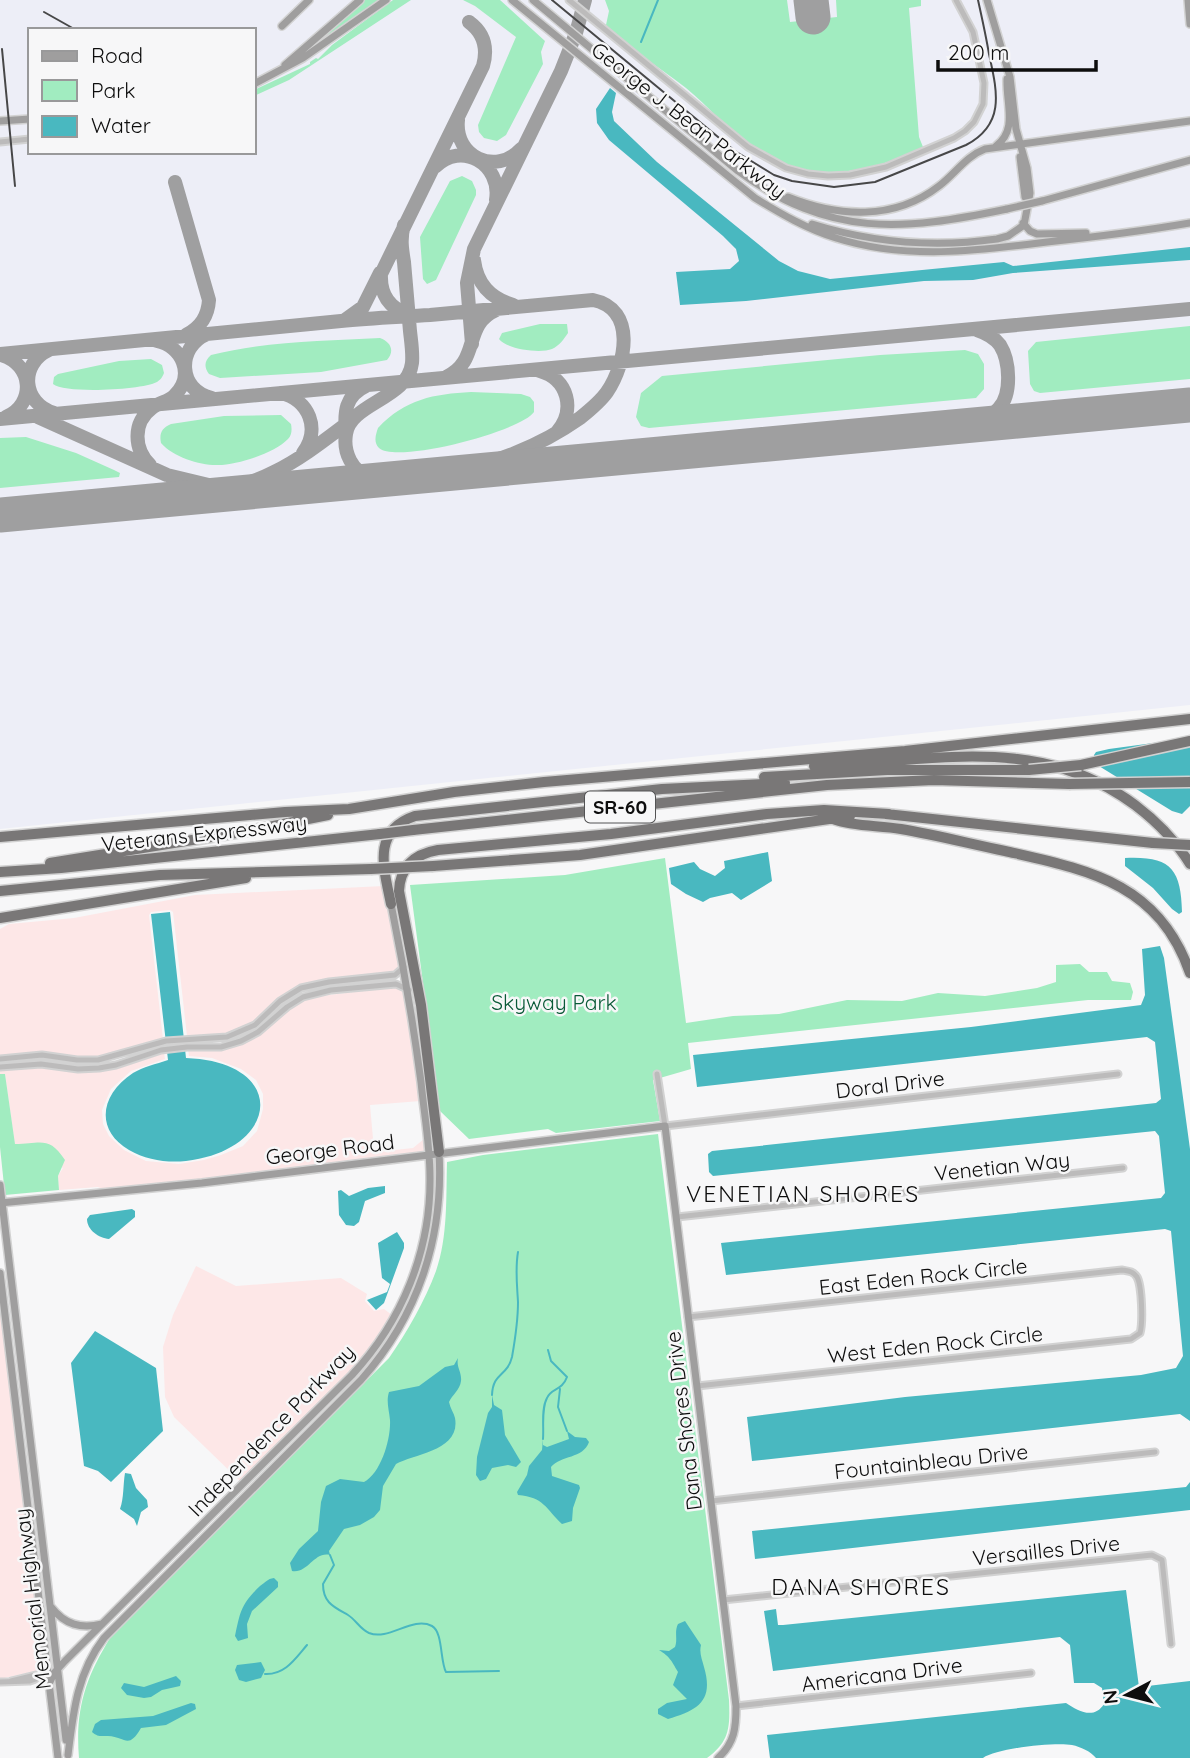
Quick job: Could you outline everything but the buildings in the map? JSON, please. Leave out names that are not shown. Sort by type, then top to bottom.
[{"type":"highway","points":[[20,870],[272,827],[349,809],[454,792],[905,751],[1190,719]]},
{"type":"highway","points":[[662,789],[680,785],[843,772],[1029,771],[1082,765],[1190,741]]},
{"type":"highway","points":[[758,765],[842,765],[980,756],[1045,762],[1086,776],[1126,799],[1153,820],[1189,861]]},
{"type":"highway","name":"SR-60","points":[[413,830],[827,785],[934,780],[1190,782]]},
{"type":"highway","points":[[391,904],[383,850],[390,834],[409,818],[662,789],[766,783],[827,785]]},
{"type":"highway","points":[[0,837],[285,812],[349,809]]},
{"type":"highway","points":[[434,1153],[421,1004],[400,895],[402,872],[413,859],[438,850],[611,834],[767,814],[824,810],[889,814]]},
{"type":"highway","name":"SR-60","points":[[371,869],[580,855],[829,818],[889,814],[1190,845]]},
{"type":"highway","points":[[829,818],[847,824],[922,833],[1082,869],[1108,879],[1129,891],[1149,908],[1176,943],[1190,973]]},
{"type":"highway","name":"Veterans Expressway","points":[[0,872],[61,868],[413,830]]},
{"type":"highway","name":"Veterans Expressway","points":[[0,891],[160,875],[371,869]]},
{"type":"highway","points":[[0,918],[201,887],[263,873]]},
{"type":"highway","points":[[0,925],[22,915]]},
{"type":"street","points":[[282,26],[309,0]]},
{"type":"street","points":[[271,77],[360,0]]},
{"type":"street","points":[[256,83],[303,58],[386,0]]},
{"type":"street","name":"George J. Bean Parkway","points":[[533,0],[738,171],[797,207],[815,214],[858,224],[905,225],[974,216],[1042,201],[1190,160]]},
{"type":"street","points":[[569,0],[748,147],[786,167],[808,174],[828,176],[850,175],[886,167],[954,138],[974,122],[983,104],[984,83],[972,32],[956,0]]},
{"type":"street","points":[[987,0],[1008,68],[1025,193],[1021,216],[1024,225],[1030,232],[1048,236],[1140,230]]},
{"type":"street","points":[[1188,0],[1190,24]]},
{"type":"street","name":"George J. Bean Parkway","points":[[515,2],[735,183],[775,211],[836,238],[910,252],[964,251],[1190,223]]},
{"type":"street","points":[[994,147],[1008,135],[1008,68]]},
{"type":"street","points":[[0,121],[28,119]]},
{"type":"street","points":[[738,171],[799,202],[844,213],[871,213],[915,201],[940,185],[976,152],[1018,143],[1190,121]]},
{"type":"street","points":[[0,142],[28,139]]},
{"type":"street","points":[[775,211],[871,240],[909,244],[947,244],[997,239],[1008,236],[1024,225]]},
{"type":"street","name":"Independence Parkway","points":[[68,1757],[78,1690],[100,1642],[361,1380],[396,1335],[420,1286],[432,1248],[439,1202],[409,990],[391,904]]},
{"type":"street","points":[[0,1059],[42,1055],[98,1060],[159,1042],[220,1038],[244,1031],[260,1021],[284,998],[301,988],[329,982],[395,975],[404,967]]},
{"type":"street","points":[[0,1067],[41,1064],[78,1069],[99,1068],[161,1050],[214,1048],[241,1041],[258,1032],[295,1001],[312,994],[396,984],[409,990]]},
{"type":"street","name":"Dana Shores Drive","points":[[657,1074],[677,1217],[736,1706],[734,1737],[719,1758]]},
{"type":"street","name":"Doral Drive","points":[[665,1126],[1118,1074]]},
{"type":"street","name":"George Road","points":[[1,1203],[202,1183],[665,1126]]},
{"type":"street","name":"Independence Parkway","points":[[52,1674],[347,1380],[382,1339],[404,1300],[420,1254],[434,1153]]},
{"type":"street","name":"Venetian Way","points":[[677,1217],[1123,1168]]},
{"type":"street","name":"Memorial Highway","points":[[0,1185],[50,1604],[58,1758]]},
{"type":"street","name":"East Eden Rock Circle","points":[[688,1318],[1122,1270],[1133,1273],[1138,1278],[1140,1299]]},
{"type":"street","name":"Memorial Highway","points":[[0,1273],[2,1313],[36,1577],[52,1674],[60,1689],[68,1757]]},
{"type":"street","name":"West Eden Rock Circle","points":[[696,1386],[1130,1339],[1140,1333],[1142,1325],[1140,1299]]},
{"type":"street","points":[[2,1313],[15,1311]]},
{"type":"street","points":[[17,1418],[28,1417]]},
{"type":"street","name":"Fountainbleau Drive","points":[[711,1501],[1155,1452]]},
{"type":"street","points":[[27,1502],[38,1501]]},
{"type":"street","name":"Versailles Drive","points":[[723,1600],[1152,1555],[1162,1560],[1171,1644]]},
{"type":"street","points":[[36,1577],[47,1576]]},
{"type":"street","points":[[50,1604],[59,1616],[75,1625],[85,1627],[103,1624]]},
{"type":"street","name":"Americana Drive","points":[[736,1706],[1031,1673]]},
{"type":"street","points":[[0,1682],[52,1674]]},
{"type":"shaded area","points":[[0,0],[1190,0],[1190,705],[0,829]]},
{"type":"shaded area","points":[[384,886],[400,968],[394,972],[326,980],[300,986],[282,996],[253,1022],[233,1033],[211,1037],[187,1036],[173,912],[151,912],[149,915],[163,1039],[98,1057],[77,1058],[42,1053],[0,1056],[0,929],[9,924],[74,918],[195,895]]},
{"type":"shaded area","points":[[396,987],[406,991],[420,1101],[370,1105],[374,1150],[377,1152],[413,1148],[424,1139],[425,1151],[201,1180],[105,1190],[98,1187],[59,1190],[58,1176],[63,1168],[15,1145],[5,1074],[0,1074],[0,1069],[34,1066],[78,1072],[100,1071],[164,1052],[165,1059],[131,1071],[111,1089],[102,1110],[103,1124],[109,1136],[124,1150],[146,1161],[179,1164],[204,1160],[243,1146],[257,1131],[263,1109],[263,1094],[256,1080],[241,1069],[212,1058],[189,1056],[188,1049],[222,1049],[242,1044],[260,1035],[289,1009],[312,997]]},
{"type":"shaded area","points":[[196,1266],[236,1286],[341,1278],[367,1294],[365,1301],[374,1311],[384,1309],[392,1315],[355,1368],[241,1482],[174,1417],[165,1397],[163,1347],[173,1315]]},
{"type":"shaded area","points":[[0,1316],[44,1669],[0,1679]]},
{"type":"green space","points":[[364,0],[379,0],[312,46]]},
{"type":"green space","points":[[393,0],[411,0],[289,80],[256,95],[256,89],[310,64]]},
{"type":"green space","points":[[463,0],[500,0],[545,41],[541,52],[543,64],[506,135],[497,141],[484,138],[478,125],[516,37]]},
{"type":"green space","points":[[605,0],[787,0],[790,22],[837,17],[836,0],[921,0],[921,6],[909,8],[919,137],[923,147],[880,165],[836,172],[792,167],[771,158],[750,146],[686,88],[615,34],[606,25],[609,11]]},
{"type":"green space","points":[[462,176],[472,181],[476,195],[436,280],[427,284],[423,279],[420,237],[450,181]]},
{"type":"green space","points":[[540,324],[567,324],[568,333],[557,346],[547,350],[516,348],[499,339],[502,333]]},
{"type":"green space","points":[[1190,326],[1190,379],[1040,393],[1034,391],[1030,384],[1028,351],[1036,342]]},
{"type":"green space","points":[[380,338],[391,347],[387,360],[321,372],[220,378],[209,374],[206,366],[211,355],[232,350],[295,342]]},
{"type":"green space","points":[[965,350],[978,354],[984,364],[984,389],[976,398],[649,428],[641,426],[636,417],[641,393],[662,376],[880,355]]},
{"type":"green space","points":[[151,359],[162,365],[164,373],[158,381],[149,385],[87,390],[53,384],[54,377],[58,374],[119,361]]},
{"type":"green space","points":[[471,392],[521,394],[530,397],[534,402],[534,412],[506,428],[458,444],[408,452],[390,452],[377,446],[378,428],[399,410],[432,397]]},
{"type":"green space","points":[[281,415],[291,424],[288,439],[265,454],[233,463],[216,465],[194,462],[172,452],[161,443],[162,431],[171,424],[224,416]]},
{"type":"green space","points":[[26,437],[76,453],[120,473],[119,477],[0,488],[0,438]]},
{"type":"green space","name":"Skyway Park","points":[[665,858],[686,1023],[733,1016],[779,1014],[847,1000],[902,1001],[938,993],[985,996],[1037,988],[1056,982],[1056,965],[1080,964],[1089,972],[1107,972],[1112,981],[1130,983],[1133,992],[1131,1000],[1088,1000],[688,1043],[691,1069],[653,1080],[660,1121],[556,1133],[548,1129],[469,1139],[440,1111],[410,885],[565,875]]},
{"type":"green space","points":[[0,1074],[5,1074],[15,1144],[49,1144],[65,1160],[58,1176],[59,1190],[5,1195],[0,1147]]},
{"type":"green space","points":[[658,1134],[729,1700],[727,1733],[715,1752],[707,1758],[79,1758],[80,1710],[88,1681],[110,1638],[389,1358],[402,1338],[427,1294],[440,1258],[446,1217],[447,1162],[483,1155]]},
{"type":"water","points":[[610,88],[616,93],[612,112],[614,121],[657,162],[779,261],[798,271],[830,279],[1004,262],[1013,266],[1190,247],[1190,260],[1013,273],[973,280],[924,281],[746,301],[680,305],[676,272],[730,269],[739,261],[736,249],[609,140],[597,123],[596,109]]},
{"type":"water","points":[[1190,738],[1190,806],[1182,814],[1172,811],[1094,763],[1096,752]]},
{"type":"water","points":[[768,852],[772,881],[741,900],[732,893],[703,902],[671,884],[669,868],[694,862],[700,869],[715,876],[725,868],[724,861]]},
{"type":"water","points":[[1125,858],[1153,859],[1170,868],[1179,885],[1182,912],[1179,914],[1172,909],[1153,888],[1125,866]]},
{"type":"water","points":[[170,912],[186,1058],[220,1063],[243,1074],[256,1089],[260,1107],[255,1125],[240,1141],[217,1154],[179,1162],[149,1158],[129,1150],[118,1142],[106,1122],[108,1101],[122,1081],[137,1071],[168,1060],[151,914]]},
{"type":"water","points":[[1160,946],[1164,958],[1190,1149],[1190,1421],[1180,1414],[752,1461],[747,1417],[905,1397],[1141,1375],[1176,1368],[1183,1356],[1171,1231],[1165,1229],[726,1275],[721,1243],[1161,1198],[1165,1193],[1159,1136],[1155,1131],[713,1176],[709,1172],[708,1154],[712,1151],[1156,1103],[1161,1099],[1155,1042],[1147,1037],[697,1087],[693,1055],[971,1027],[1141,1005],[1145,995],[1142,949]]},
{"type":"water","points":[[385,1186],[385,1193],[365,1201],[359,1222],[354,1226],[346,1225],[339,1215],[338,1191],[341,1190],[349,1196],[368,1188]]},
{"type":"water","points":[[132,1209],[135,1211],[135,1217],[109,1239],[94,1233],[89,1227],[87,1219],[90,1215]]},
{"type":"water","points":[[397,1232],[404,1248],[384,1303],[376,1310],[367,1300],[387,1292],[390,1284],[382,1278],[378,1243]]},
{"type":"water","points":[[95,1331],[156,1368],[163,1431],[111,1482],[98,1471],[84,1466],[71,1363]]},
{"type":"water","points":[[458,1358],[461,1381],[449,1402],[455,1418],[455,1429],[451,1438],[434,1450],[396,1464],[383,1486],[380,1510],[374,1517],[360,1525],[344,1529],[329,1551],[330,1555],[320,1556],[302,1569],[292,1571],[290,1563],[299,1549],[318,1531],[321,1502],[326,1486],[340,1479],[364,1482],[380,1463],[390,1428],[389,1392],[419,1386],[445,1367],[454,1365]]},
{"type":"water","points":[[492,1395],[494,1405],[502,1410],[505,1435],[521,1462],[516,1467],[508,1465],[492,1468],[486,1479],[480,1481],[476,1475],[477,1457],[488,1413],[492,1407]]},
{"type":"water","points":[[567,1431],[575,1437],[586,1438],[589,1442],[582,1451],[551,1467],[552,1476],[579,1485],[580,1488],[572,1521],[562,1524],[539,1501],[518,1495],[517,1492],[529,1466],[542,1450],[543,1439],[543,1445],[547,1447],[569,1439]]},
{"type":"water","points":[[125,1473],[131,1474],[136,1488],[147,1500],[148,1507],[141,1512],[137,1526],[134,1519],[120,1509]]},
{"type":"water","points":[[1190,1482],[1190,1510],[755,1559],[752,1531],[1186,1487]]},
{"type":"water","points":[[274,1578],[278,1587],[252,1611],[247,1624],[248,1638],[238,1641],[235,1636],[245,1603],[260,1586]]},
{"type":"water","points":[[1126,1590],[1139,1687],[1190,1681],[1190,1758],[1096,1758],[1082,1748],[1064,1744],[1013,1749],[983,1758],[770,1758],[767,1735],[1066,1703],[1091,1713],[1104,1704],[1102,1688],[1094,1683],[1074,1683],[1070,1645],[1060,1637],[773,1671],[764,1611],[776,1609],[778,1625],[783,1625]]},
{"type":"water","points":[[685,1621],[701,1645],[707,1688],[705,1696],[695,1708],[668,1719],[658,1714],[658,1709],[667,1703],[687,1699],[673,1685],[678,1672],[670,1659],[659,1650],[669,1651],[675,1647],[678,1624]]},
{"type":"water","points":[[261,1662],[265,1670],[261,1678],[246,1682],[239,1680],[235,1670],[237,1665]]},
{"type":"water","points":[[176,1676],[181,1681],[180,1686],[162,1690],[151,1697],[127,1695],[121,1688],[124,1683],[144,1687]]},
{"type":"water","points":[[195,1704],[196,1709],[166,1725],[141,1728],[130,1740],[99,1736],[92,1732],[95,1724],[101,1720],[153,1716]]},
{"type":"waterway","points":[[641,42],[658,0]]},
{"type":"waterway","points":[[492,1395],[497,1378],[507,1368],[512,1357],[518,1302],[518,1252]]},
{"type":"waterway","points":[[543,1439],[545,1402],[567,1377],[551,1361],[548,1350]]},
{"type":"waterway","points":[[560,1389],[558,1407],[567,1431]]},
{"type":"waterway","points":[[330,1555],[334,1565],[323,1584],[325,1596],[330,1604],[351,1617],[366,1631],[377,1635],[417,1624],[432,1626],[440,1640],[446,1672],[499,1671]]},
{"type":"waterway","points":[[265,1674],[284,1669],[307,1645]]},
{"type":"taxiway","points":[[472,344],[467,283],[474,249],[561,71],[585,0]]},
{"type":"taxiway","points":[[408,314],[387,299],[382,288],[381,274],[483,66],[484,41],[469,22]]},
{"type":"taxiway","points":[[458,120],[463,144],[470,153],[479,158],[500,161],[521,149]]},
{"type":"taxiway","points":[[435,167],[445,159],[456,156],[477,160],[493,176],[496,200]]},
{"type":"taxiway","points":[[175,182],[209,300],[203,320],[186,335]]},
{"type":"taxiway","points":[[0,354],[352,320],[374,318],[385,318],[408,316],[419,316],[593,300],[607,305],[616,314],[624,339],[619,367],[607,392],[591,409],[565,428],[532,446],[487,463],[445,472],[385,478],[370,477],[358,471],[346,448],[346,434],[350,424],[357,415],[401,385],[412,363],[412,347],[410,331],[409,322],[408,314],[402,244],[404,225]]},
{"type":"taxiway","points":[[474,260],[478,276],[486,289],[513,305]]},
{"type":"taxiway","points":[[345,320],[363,307],[380,273]]},
{"type":"taxiway","points":[[0,419],[1190,309]]},
{"type":"taxiway","points":[[446,377],[464,362],[479,325],[496,310]]},
{"type":"taxiway","points":[[971,425],[996,411],[1003,402],[1008,386],[1008,368],[1000,345],[977,330]]},
{"type":"taxiway","points":[[207,334],[190,348],[185,368],[193,387],[212,398]]},
{"type":"taxiway","points":[[150,465],[138,444],[138,428],[152,408],[175,395],[181,387],[185,370],[179,355],[166,344],[157,341]]},
{"type":"taxiway","points":[[49,350],[33,364],[28,383],[36,401],[54,413]]},
{"type":"taxiway","points":[[1,355],[20,367],[27,384],[22,403],[6,417]]},
{"type":"taxiway","points":[[540,371],[557,381],[566,396],[566,414],[557,432]]},
{"type":"taxiway","points":[[346,433],[347,405],[354,395],[366,386]]},
{"type":"taxiway","points":[[281,393],[299,402],[309,417],[311,434],[303,453]]},
{"type":"taxiway","points":[[38,417],[167,475],[217,487]]},
{"type":"taxiway","points":[[88,506],[183,498],[252,482],[294,461],[350,421]]},
{"type":"taxiway","points":[[241,489],[267,489]]},
{"type":"taxiway","points":[[0,514],[33,511]]},
{"type":"runway","points":[[811,0],[813,17]]},
{"type":"runway","points":[[0,515],[1190,405]]},
{"type":"tram line","points":[[552,0],[735,151],[774,175],[792,181],[834,187],[875,182],[966,145],[988,127],[993,117],[996,94],[978,0]]},
{"type":"tram line","points":[[44,12],[72,28]]},
{"type":"tram line","points":[[2,49],[15,186]]},
{"type":"district","name":"VENETIAN SHORES","points":[[803,1193]]},
{"type":"district","name":"DANA SHORES","points":[[861,1586]]}]
